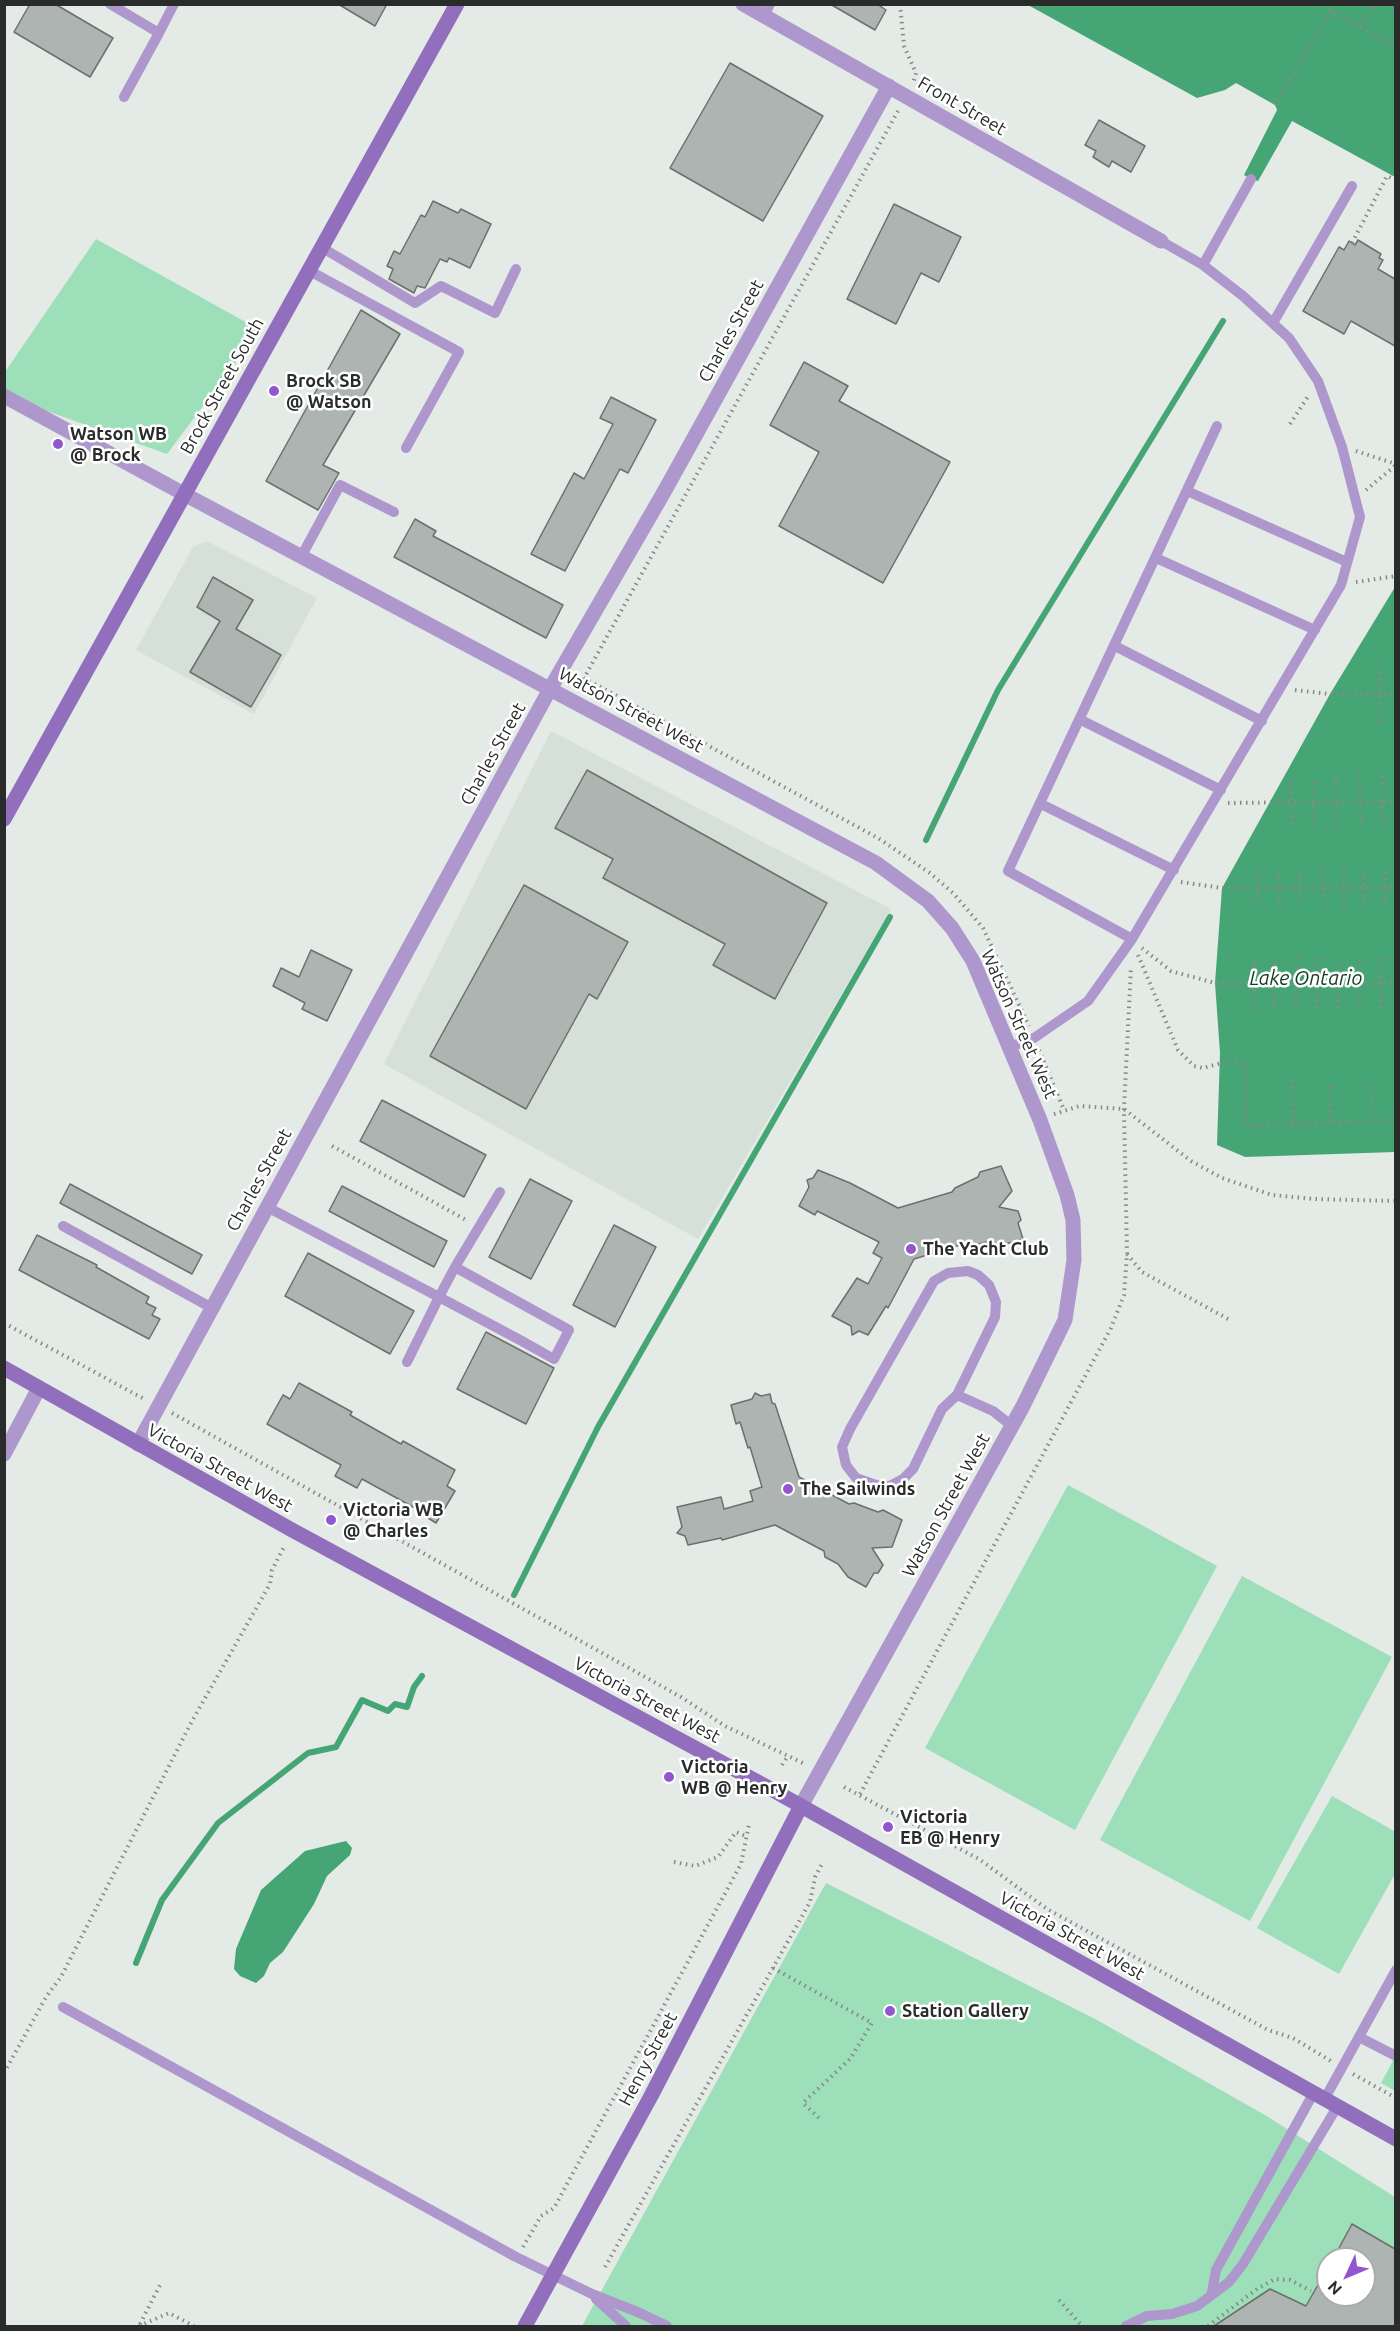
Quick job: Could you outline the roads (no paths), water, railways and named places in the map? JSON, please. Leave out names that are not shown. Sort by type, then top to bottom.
[{"type":"main road","name":"Brock Street South","points":[[4,819],[457,4]]},
{"type":"main road","name":"Victoria Street West","points":[[4,1368],[292,1530],[801,1806],[1395,2139]]},
{"type":"main road","name":"Henry Street","points":[[525,2326],[651,2096],[801,1806]]},
{"type":"street","name":"Front Street","points":[[743,4],[767,10],[889,86],[1161,241]]},
{"type":"street","name":"Charles Street","points":[[138,1444],[550,689],[664,492],[889,86]]},
{"type":"street","name":"Watson Street West","points":[[4,396],[876,863],[928,901],[952,928],[973,961],[1010,1047],[1067,1195],[1072,1220],[1074,1260],[1065,1320],[1012,1426],[801,1806]]},
{"type":"street","points":[[4,1454],[39,1388]]},
{"type":"lane","points":[[110,4],[159,33]]},
{"type":"lane","points":[[124,97],[174,4]]},
{"type":"lane","points":[[1203,265],[1251,179]]},
{"type":"lane","points":[[1273,323],[1352,186]]},
{"type":"lane","points":[[1010,1047],[1034,1038],[1088,1001],[1132,939],[1172,875],[1341,585],[1360,517],[1342,447],[1318,381],[1289,338],[1203,265],[1161,241]]},
{"type":"lane","points":[[321,247],[416,303],[441,286],[495,313],[516,269]]},
{"type":"lane","points":[[308,270],[459,352],[406,448]]},
{"type":"lane","points":[[1132,939],[1008,871],[1081,720],[1217,426]]},
{"type":"lane","points":[[302,557],[340,485],[394,512]]},
{"type":"lane","points":[[1187,491],[1347,562]]},
{"type":"lane","points":[[1156,558],[1315,630]]},
{"type":"lane","points":[[1115,646],[1262,721]]},
{"type":"lane","points":[[1081,720],[1221,790]]},
{"type":"lane","points":[[1041,804],[1172,875]]},
{"type":"lane","points":[[407,1362],[455,1267],[500,1192]]},
{"type":"lane","points":[[267,1207],[554,1359],[569,1330],[455,1267]]},
{"type":"lane","points":[[63,1226],[212,1308]]},
{"type":"lane","points":[[968,1271],[978,1275],[989,1285],[996,1302],[995,1317],[957,1395],[942,1409],[913,1469],[903,1479],[890,1486],[876,1485],[856,1478],[846,1465],[842,1447],[850,1429],[934,1281],[948,1273],[968,1271]]},
{"type":"lane","points":[[957,1395],[993,1411],[1012,1426]]},
{"type":"lane","points":[[1212,2292],[1216,2270],[1324,2100],[1395,1970]]},
{"type":"lane","points":[[63,2007],[516,2258],[592,2294],[668,2326]]},
{"type":"lane","points":[[1359,2037],[1395,2056]]},
{"type":"lane","points":[[1126,2326],[1147,2316],[1172,2314],[1197,2306],[1212,2292],[1229,2282],[1243,2264],[1324,2100]]},
{"type":"lane","points":[[592,2294],[626,2326]]},
{"type":"water","points":[[1028,5],[1395,5],[1395,177],[1292,121],[1258,181],[1251,179],[1244,175],[1277,110],[1275,105],[1236,83],[1225,90],[1197,98]]},
{"type":"water","name":"Lake Ontario","points":[[1395,587],[1395,1152],[1245,1157],[1217,1145],[1220,1053],[1215,983],[1222,888],[1330,694]]},
{"type":"water","points":[[346,1841],[352,1848],[350,1855],[327,1876],[314,1904],[283,1952],[270,1963],[264,1976],[256,1983],[240,1976],[234,1969],[236,1949],[261,1890],[305,1851]]},
{"type":"waterway","points":[[926,840],[998,690],[1223,321]]},
{"type":"waterway","points":[[514,1595],[598,1427],[890,917]]},
{"type":"waterway","points":[[136,1963],[162,1900],[218,1823],[308,1753],[336,1747],[362,1700],[388,1711],[395,1704],[407,1707],[414,1687],[422,1676]]},
{"type":"place","name":"Brock SB @ Watson","points":[[274,391]]},
{"type":"place","name":"Watson WB @ Brock","points":[[58,444]]},
{"type":"place","name":"The Yacht Club","points":[[911,1249]]},
{"type":"place","name":"The Sailwinds","points":[[788,1489]]},
{"type":"place","name":"Victoria WB @ Charles","points":[[331,1520]]},
{"type":"place","name":"Victoria WB @ Henry","points":[[669,1777]]},
{"type":"place","name":"Victoria EB @ Henry","points":[[888,1827]]},
{"type":"place","name":"Station Gallery","points":[[890,2011]]}]
